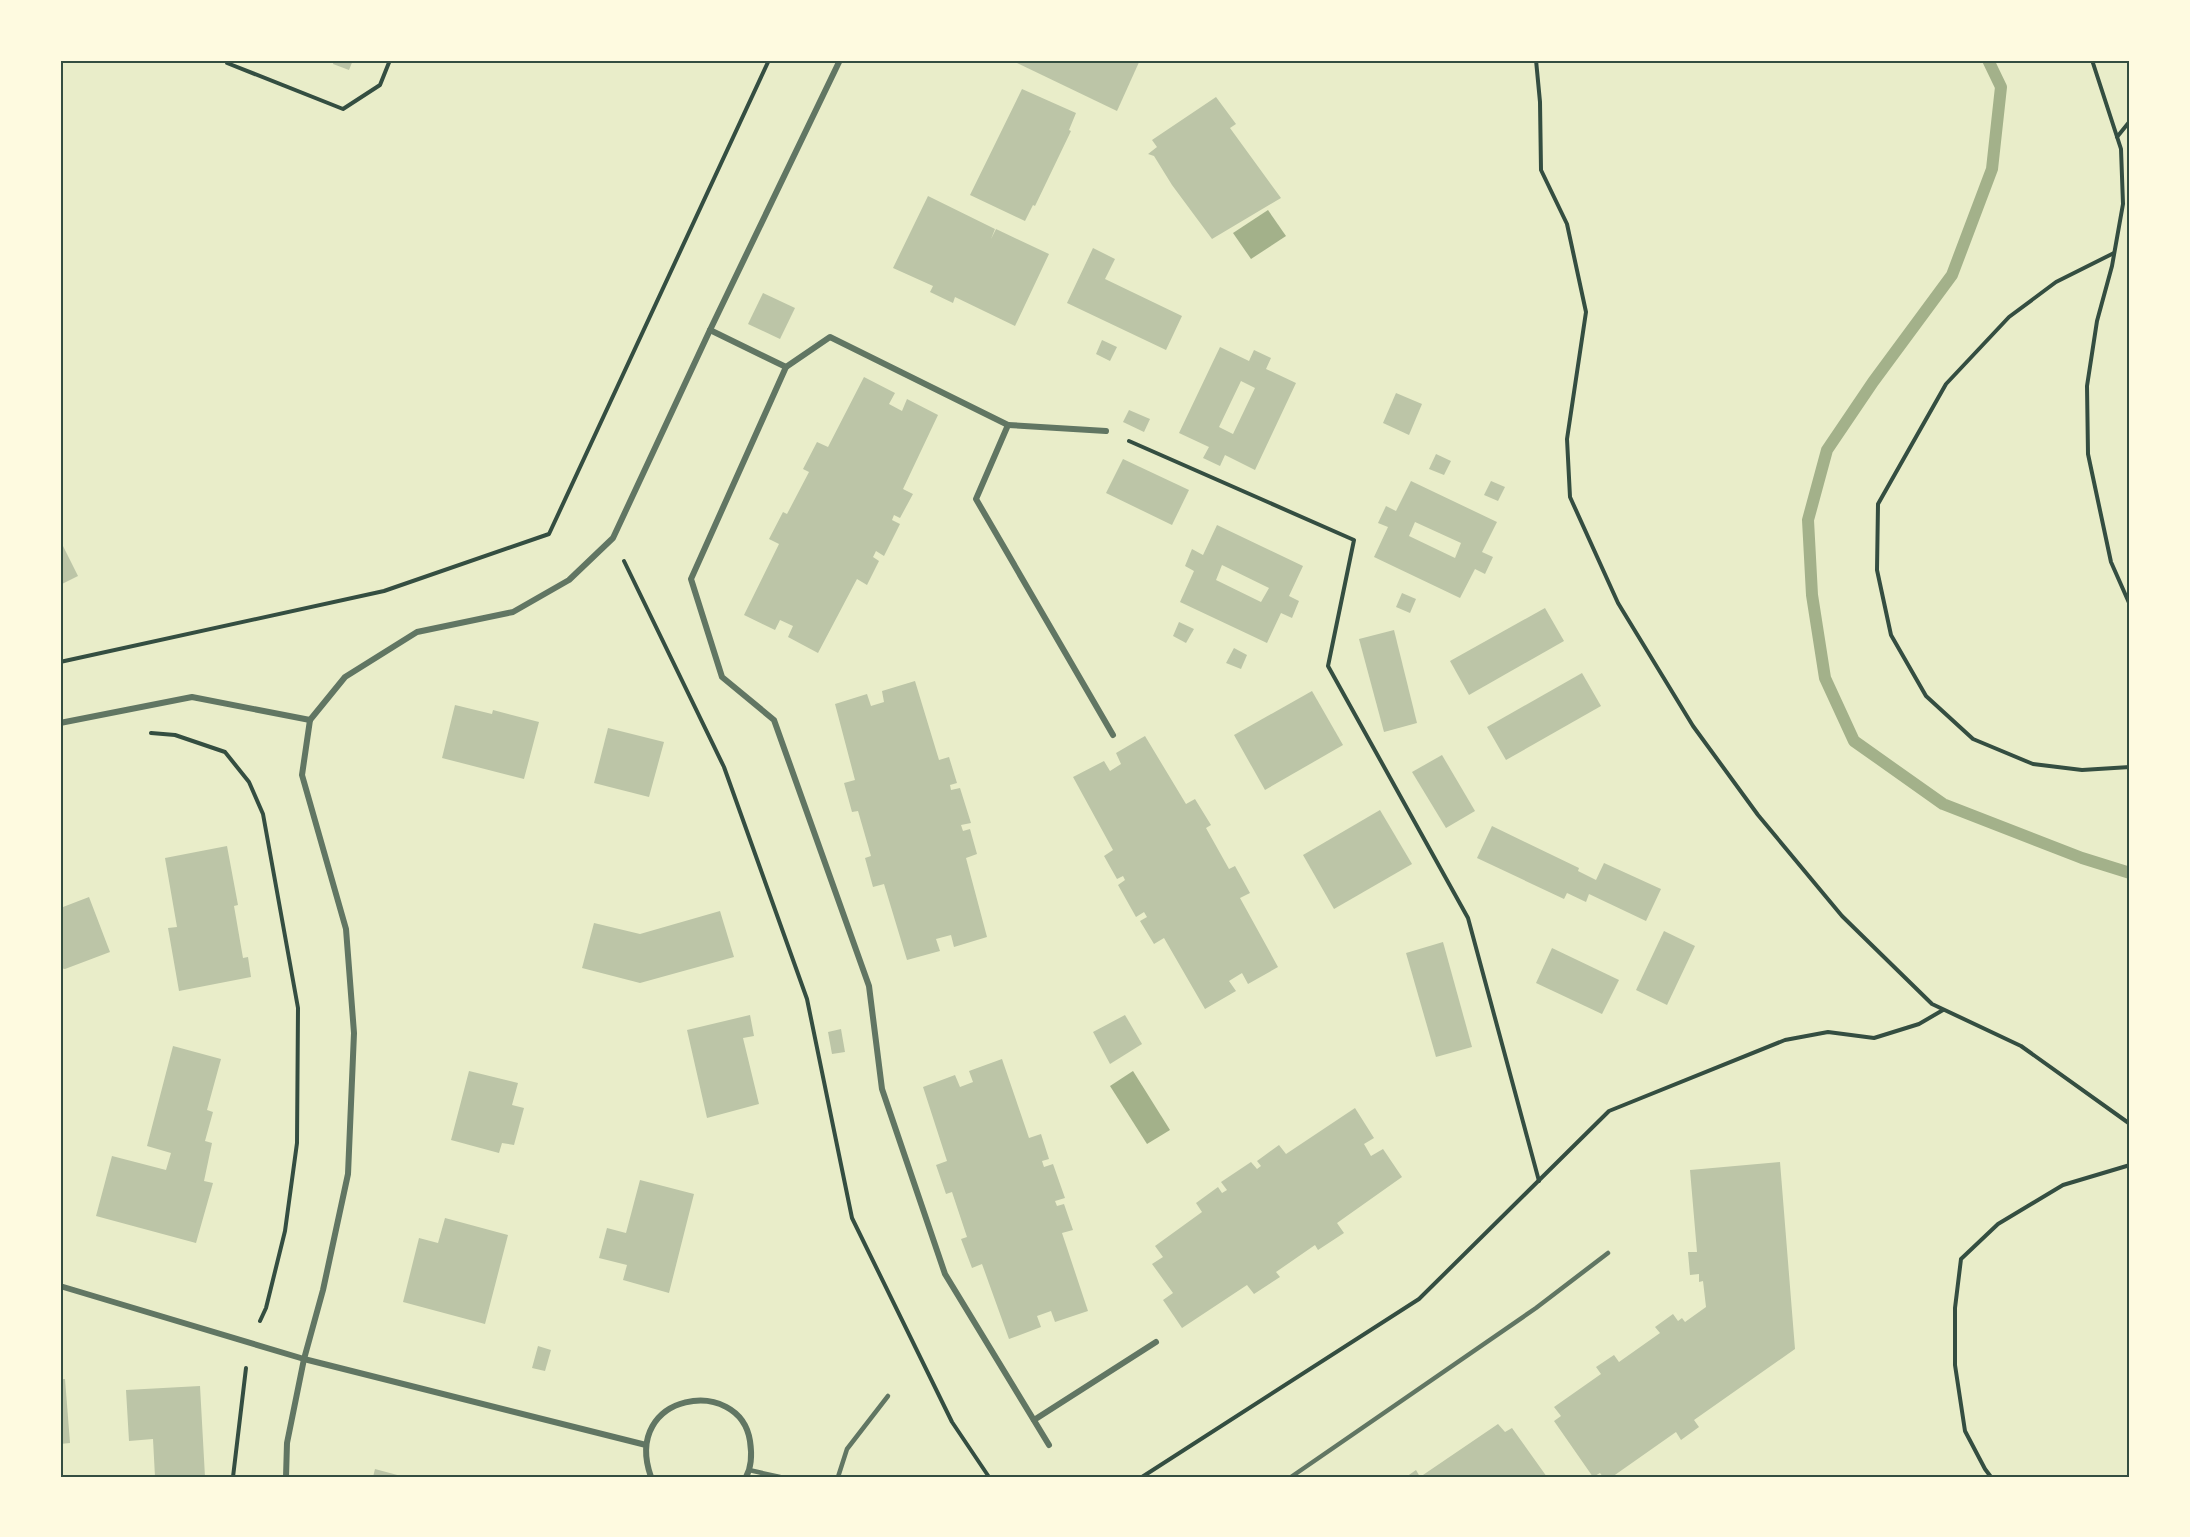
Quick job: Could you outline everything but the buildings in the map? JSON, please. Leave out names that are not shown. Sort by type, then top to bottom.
[{"type":"street","points":[[286,1477],[287,1443],[303,1359],[323,1290],[348,1174],[354,1033],[346,929],[302,775],[310,720],[345,677],[417,632],[513,612],[569,580],[613,538],[840,60]]},
{"type":"street","points":[[710,330],[786,367]]},
{"type":"street","points":[[1049,1445],[945,1274],[882,1089],[869,986],[774,720],[722,678],[691,579],[786,367],[830,337],[1008,425],[1106,431]]},
{"type":"street","points":[[1008,425],[976,499],[1113,735]]},
{"type":"street","points":[[60,723],[192,697],[310,720]]},
{"type":"street","points":[[60,1286],[303,1359],[646,1445]]},
{"type":"street","points":[[1034,1420],[1156,1342]]},
{"type":"street","points":[[651,1477],[646,1463],[646,1445],[651,1428],[662,1414],[677,1404],[694,1400],[712,1401],[728,1408],[741,1420],[749,1435],[752,1453],[750,1470],[746,1477]]},
{"type":"lane","points":[[1292,1477],[1536,1308],[1608,1253]]},
{"type":"lane","points":[[838,1477],[847,1449],[888,1396]]},
{"type":"lane","points":[[750,1470],[780,1477]]},
{"type":"path","points":[[227,60],[227,63],[343,109],[380,85],[390,60]]},
{"type":"path","points":[[60,662],[384,591],[549,534],[770,60]]},
{"type":"path","points":[[1536,60],[1540,102],[1541,170],[1567,224],[1586,312],[1567,439],[1570,497],[1618,603],[1693,726],[1745,797],[1842,916],[1932,1004],[2021,1046],[2130,1124]]},
{"type":"path","points":[[2092,60],[2121,149],[2123,204],[2114,253],[2097,321],[2087,386],[2088,454],[2110,562],[2130,605]]},
{"type":"path","points":[[2117,137],[2130,121]]},
{"type":"path","points":[[2114,253],[2056,282],[2009,317],[1946,384],[1878,504],[1877,570],[1891,635],[1926,696],[1973,739],[2033,764],[2082,770],[2130,767]]},
{"type":"path","points":[[1106,431],[1354,540],[1328,666],[1468,918],[1539,1181]]},
{"type":"path","points":[[613,538],[724,767],[803,988],[852,1218],[952,1422],[989,1477]]},
{"type":"path","points":[[143,732],[175,735],[225,752],[249,782],[263,814],[298,1008],[297,1143],[285,1231],[266,1308],[249,1343],[233,1477]]},
{"type":"path","points":[[1142,1477],[1419,1299],[1609,1111],[1785,1040],[1828,1032],[1874,1038],[1919,1024],[1943,1010]]},
{"type":"path","points":[[1991,1477],[1965,1431],[1955,1365],[1955,1308],[1962,1259],[1998,1224],[2063,1185],[2130,1165]]},
{"type":"shaded area","points":[[1268,210],[1286,236],[1251,259],[1233,233]]},
{"type":"shaded area","points":[[1133,1071],[1170,1130],[1147,1144],[1110,1086]]},
{"type":"waterway","points":[[1988,60],[2001,87],[1992,169],[1952,275],[1873,382],[1827,450],[1808,520],[1812,595],[1825,678],[1854,741],[1943,804],[2082,858],[2130,873]]}]
